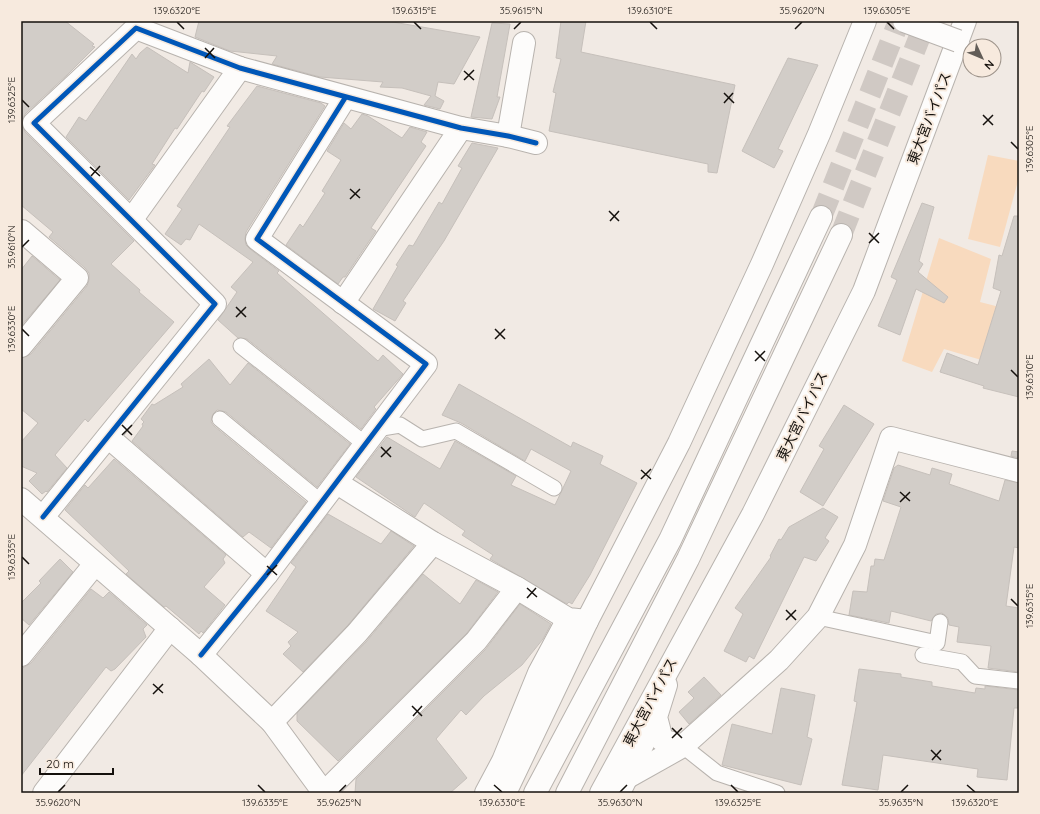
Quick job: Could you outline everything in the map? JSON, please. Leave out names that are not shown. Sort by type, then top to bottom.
[{"type":"main road","points":[[504,793],[578,620],[679,443],[762,264],[819,134],[865,21]]},
{"type":"main road","points":[[904,21],[962,31]]},
{"type":"main road","points":[[43,517],[215,304],[132,219],[34,123],[136,28],[240,68],[461,128],[508,136],[536,143]]},
{"type":"main road","name":"東大宮バイパス","points":[[601,793],[753,514],[864,291],[962,31]]},
{"type":"main road","points":[[508,136],[524,43]]},
{"type":"main road","points":[[132,219],[240,68]]},
{"type":"main road","points":[[201,655],[267,574],[426,364],[258,239],[346,98]]},
{"type":"main road","points":[[344,303],[461,128]]},
{"type":"main road","points":[[534,793],[670,540],[821,217]]},
{"type":"main road","points":[[21,232],[22,231],[76,278],[21,346]]},
{"type":"main road","points":[[567,793],[688,559],[841,235]]},
{"type":"main road","points":[[108,437],[267,574]]},
{"type":"main road","points":[[623,786],[683,746],[778,660],[818,617],[855,546],[891,438],[1019,471]]},
{"type":"main road","points":[[337,482],[433,543],[578,620]]},
{"type":"main road","points":[[21,500],[43,517],[201,655],[272,722],[324,793],[476,641],[517,588]]},
{"type":"main road","points":[[272,722],[357,633],[433,543]]},
{"type":"main road","points":[[21,655],[95,564]]},
{"type":"main road","points":[[486,793],[503,761],[539,673],[578,620]]},
{"type":"main road","points":[[44,793],[170,628]]},
{"type":"main road","points":[[623,786],[656,717],[675,656]]},
{"type":"main road","points":[[656,717],[662,740],[683,746]]},
{"type":"lane","points":[[241,346],[371,436],[400,425],[422,439],[456,431],[554,488]]},
{"type":"lane","points":[[220,419],[321,502]]},
{"type":"lane","points":[[818,617],[937,643],[940,622]]},
{"type":"lane","points":[[923,655],[962,662],[975,676],[1019,681]]},
{"type":"lane","points":[[683,746],[717,773],[777,793]]},
{"type":"shaded area","points":[[988,155],[1019,161],[1019,177],[1000,247],[968,239]]},
{"type":"shaded area","points":[[939,238],[991,259],[980,302],[1019,312],[1019,371],[944,349],[932,372],[902,361]]},
{"type":"building","points":[[21,21],[65,21],[94,44],[92,46],[95,47],[25,114],[22,120],[22,126],[25,132],[134,241],[111,264],[140,290],[139,292],[174,322],[88,422],[85,419],[55,455],[67,468],[47,492],[46,491],[42,494],[29,481],[37,473],[21,466],[21,442],[38,423],[21,409],[21,358],[31,354],[87,286],[89,273],[49,237],[53,232],[21,205]]},
{"type":"building","points":[[199,21],[387,21],[480,37],[454,84],[438,82],[435,96],[444,101],[440,109],[424,105],[431,96],[402,88],[380,87],[383,82],[320,77],[272,64],[277,56],[230,51],[195,37]]},
{"type":"building","points":[[561,21],[586,21],[581,52],[735,85],[717,173],[708,172],[708,164],[549,131],[556,93],[553,92],[561,59],[556,58]]},
{"type":"building","points":[[492,23],[510,24],[497,97],[500,97],[492,119],[471,117]]},
{"type":"building","points":[[147,47],[188,73],[190,62],[214,77],[204,92],[202,91],[177,129],[175,128],[152,164],[155,165],[129,200],[66,137],[79,117],[86,121],[132,54],[136,59]]},
{"type":"building","points":[[788,58],[818,65],[778,149],[783,151],[774,168],[742,151]]},
{"type":"building","points":[[257,86],[321,103],[325,106],[246,232],[245,239],[246,245],[250,249],[279,271],[277,273],[378,361],[383,355],[403,374],[374,407],[376,409],[361,429],[247,339],[238,338],[218,320],[237,292],[231,287],[253,262],[199,224],[190,240],[186,239],[181,245],[165,234],[182,209],[177,206],[230,127],[227,126]]},
{"type":"building","points":[[362,114],[368,116],[402,138],[410,127],[427,132],[421,142],[426,146],[371,228],[376,231],[345,277],[343,277],[338,284],[286,245],[300,224],[303,227],[325,193],[322,191],[341,160],[327,151],[344,123],[351,129]]},
{"type":"building","points":[[472,143],[498,148],[444,241],[403,301],[406,303],[395,321],[373,309],[398,266],[396,265],[409,245],[413,246],[439,202],[442,204],[462,168],[458,166]]},
{"type":"building","points":[[922,203],[934,207],[919,261],[923,264],[918,272],[948,297],[944,303],[916,289],[900,335],[878,326],[897,280],[891,277]]},
{"type":"building","points":[[1014,216],[1019,216],[1019,397],[983,388],[984,386],[940,372],[947,353],[978,365],[1001,291],[993,288],[999,255],[1002,256]]},
{"type":"building","points":[[32,256],[60,280],[21,326],[21,270]]},
{"type":"building","points":[[209,359],[230,385],[248,363],[350,444],[317,487],[226,412],[217,410],[213,414],[211,422],[214,426],[306,502],[271,548],[249,532],[243,537],[132,441],[143,426],[142,424],[144,422],[141,419],[152,404],[154,405],[183,387],[181,384]]},
{"type":"building","points":[[459,384],[571,447],[573,442],[603,456],[600,464],[637,483],[590,575],[572,604],[569,602],[567,604],[490,559],[493,555],[462,535],[465,531],[424,503],[415,517],[356,477],[387,437],[440,469],[455,441],[516,476],[511,485],[555,505],[571,471],[531,449],[525,461],[461,423],[442,415]]},
{"type":"building","points":[[844,405],[874,424],[823,506],[800,492],[824,449],[819,446]]},
{"type":"building","points":[[1012,451],[1019,452],[1019,458],[1011,456]]},
{"type":"building","points":[[114,459],[226,555],[223,559],[225,563],[204,587],[225,605],[203,633],[201,631],[199,634],[166,606],[164,607],[126,574],[129,571],[65,510],[85,485],[88,488]]},
{"type":"building","points":[[898,465],[930,475],[932,468],[952,474],[949,484],[999,501],[1005,480],[1019,483],[1019,548],[1014,547],[1006,606],[1019,608],[1019,672],[988,668],[991,646],[957,642],[959,627],[949,625],[948,618],[942,613],[936,614],[931,621],[891,611],[889,623],[849,615],[853,591],[867,592],[871,566],[874,566],[875,559],[884,560],[901,507],[883,501],[894,468]]},
{"type":"building","points":[[823,508],[838,517],[825,538],[829,541],[816,561],[804,557],[754,659],[749,656],[746,662],[724,651],[743,614],[735,608],[771,557],[770,556],[779,539],[781,540],[789,527]]},
{"type":"building","points":[[328,514],[381,544],[391,531],[414,546],[348,625],[303,672],[283,654],[291,646],[288,642],[298,632],[266,611],[296,567],[291,563]]},
{"type":"building","points":[[60,559],[73,572],[29,625],[21,618],[21,603],[41,583],[39,581]]},
{"type":"building","points":[[423,574],[460,604],[476,580],[498,592],[467,633],[338,761],[297,721],[297,713],[366,642]]},
{"type":"building","points":[[91,589],[103,598],[109,592],[147,625],[143,629],[146,637],[115,669],[111,671],[106,667],[21,776],[21,669],[31,663]]},
{"type":"building","points":[[520,604],[551,624],[543,639],[522,665],[484,696],[466,715],[461,710],[436,739],[467,778],[450,793],[355,793],[356,779],[485,650]]},
{"type":"building","points":[[859,669],[901,674],[901,677],[932,682],[932,686],[975,693],[976,688],[985,689],[985,686],[1019,690],[1019,708],[1014,708],[1007,780],[977,777],[978,769],[883,755],[878,790],[842,785],[857,702],[854,701]]},
{"type":"building","points":[[704,677],[721,695],[689,724],[679,712],[694,698],[688,692]]},
{"type":"building","points":[[781,688],[815,695],[807,737],[812,739],[801,785],[722,765],[732,724],[772,734]]},
{"type":"tunnel","points":[[821,217],[899,21]]},
{"type":"tunnel","points":[[841,235],[926,21]]},
{"type":"cycle path","points":[[43,517],[215,304],[34,123],[136,28],[240,68],[461,128],[508,136],[536,143]]},
{"type":"cycle path","points":[[201,655],[267,574],[426,364],[257,239],[345,98]]}]
